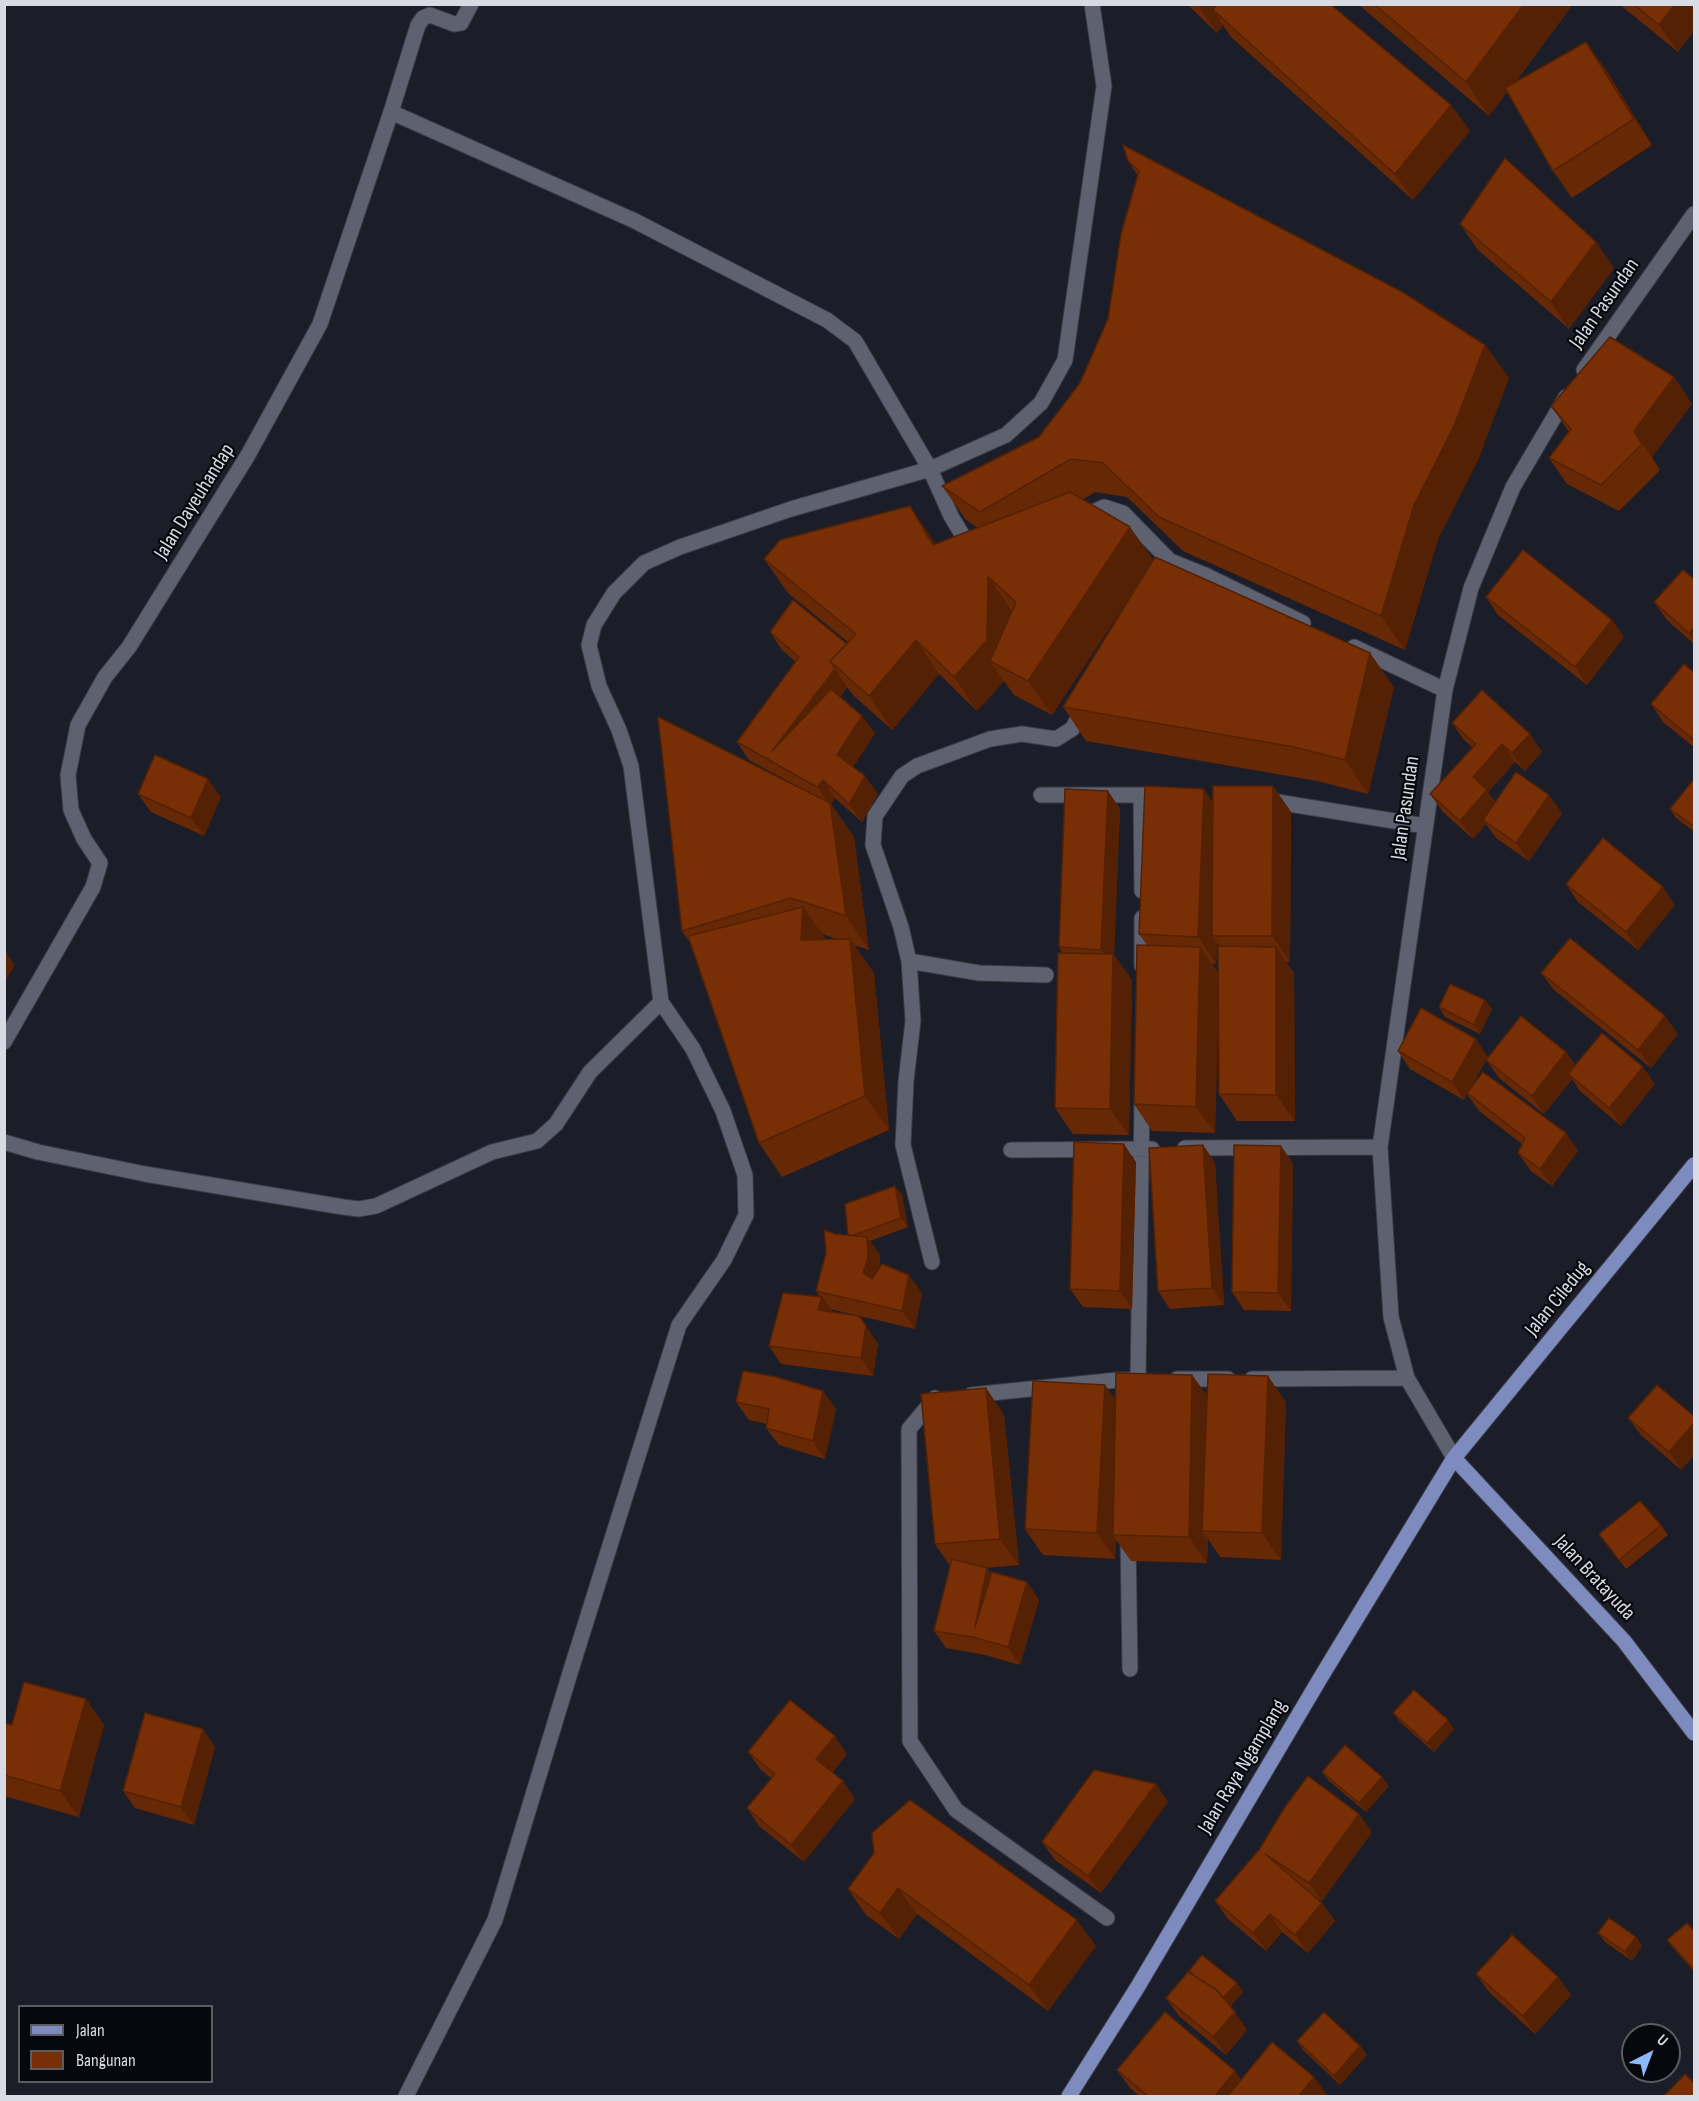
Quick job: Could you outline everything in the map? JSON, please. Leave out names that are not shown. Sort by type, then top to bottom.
[{"type":"main road","name":"Jalan Ciledug","points":[[1454,1458],[1695,1166]]},
{"type":"main road","name":"Jalan Bratayuda","points":[[1454,1458],[1624,1641],[1695,1733]]},
{"type":"main road","name":"Jalan Raya Ngamplang","points":[[1069,2097],[1137,1988],[1454,1458]]},
{"type":"street","name":"Jalan Dayeuhandap","points":[[4,1042],[93,887],[100,863],[84,839],[71,810],[68,775],[78,724],[105,677],[129,647],[249,455],[320,324],[418,25],[423,18],[430,15],[454,24],[461,23],[471,4]]},
{"type":"street","points":[[406,2097],[495,1920],[679,1325],[724,1260],[746,1215],[745,1175],[723,1111],[693,1048],[661,1002],[631,766],[619,730],[599,686],[589,645],[594,624],[614,593],[644,563],[680,547],[791,509],[930,469],[1006,435],[1041,403],[1065,360],[1104,86],[1092,4]]},
{"type":"street","points":[[391,112],[635,221],[827,320],[855,340],[930,469],[951,516],[966,541],[987,553]]},
{"type":"street","name":"Jalan Pasundan","points":[[1454,1458],[1407,1378],[1391,1317],[1380,1147],[1445,690],[1472,588],[1512,487],[1574,383],[1695,214]]},
{"type":"street","points":[[1071,523],[1104,507],[1123,513],[1167,565],[1205,575],[1317,630]]},
{"type":"street","points":[[1339,640],[1445,690]]},
{"type":"street","points":[[932,1262],[903,1145],[906,1080],[913,1022],[909,962],[901,927],[873,846],[875,816],[902,776],[917,766],[990,739],[1022,734],[1056,739],[1065,735],[1077,723],[1091,696]]},
{"type":"street","points":[[1041,795],[1165,795]]},
{"type":"street","points":[[1142,795],[1142,984]]},
{"type":"street","points":[[1245,797],[1425,826]]},
{"type":"street","points":[[909,962],[979,973],[1046,975]]},
{"type":"street","points":[[4,1142],[38,1152],[156,1176],[343,1207],[359,1209],[376,1206],[492,1152],[537,1141],[556,1125],[590,1072],[661,1002]]},
{"type":"street","points":[[1140,1382],[1142,1078]]},
{"type":"street","points":[[1011,1150],[1380,1147]]},
{"type":"street","points":[[1107,1918],[956,1810],[910,1741],[909,1429],[934,1398],[1140,1382],[1407,1378]]},
{"type":"street","points":[[1128,1518],[1130,1668]]},
{"type":"building","points":[[1217,4],[1330,4],[1451,105],[1395,174],[1213,10]]},
{"type":"building","points":[[1374,4],[1524,4],[1466,82]]},
{"type":"building","points":[[1633,4],[1675,4],[1659,25]]},
{"type":"building","points":[[1586,42],[1634,119],[1553,171],[1505,88]]},
{"type":"building","points":[[1123,145],[1404,293],[1485,345],[1454,426],[1414,505],[1381,616],[1159,517],[1103,463],[1071,459],[980,512],[942,486],[1039,437],[1080,383],[1108,319],[1121,234],[1139,171],[1128,161]]},
{"type":"building","points":[[1505,158],[1596,242],[1551,302],[1460,224]]},
{"type":"building","points":[[1610,337],[1674,377],[1634,431],[1642,444],[1601,485],[1549,458],[1571,429],[1551,406]]},
{"type":"building","points":[[1070,492],[1130,527],[1028,681],[990,661],[1016,602],[988,577],[987,640],[954,677],[916,640],[869,696],[830,661],[856,634],[764,559],[780,540],[910,506],[933,545]]},
{"type":"building","points":[[1523,550],[1612,620],[1575,667],[1486,597]]},
{"type":"building","points":[[1155,557],[1370,653],[1345,760],[1294,747],[1063,707]]},
{"type":"building","points":[[1683,570],[1695,580],[1695,627],[1689,633],[1654,602]]},
{"type":"building","points":[[793,600],[847,644],[830,661],[835,669],[772,751],[831,689],[862,716],[837,755],[865,776],[849,804],[823,780],[817,787],[737,742],[799,657],[770,632]]},
{"type":"building","points":[[1684,664],[1695,673],[1695,741],[1651,704]]},
{"type":"building","points":[[1482,690],[1530,734],[1512,753],[1502,744],[1473,777],[1487,790],[1460,821],[1430,794],[1476,744],[1452,723]]},
{"type":"building","points":[[658,717],[830,803],[846,916],[791,898],[682,931]]},
{"type":"building","points":[[155,755],[208,779],[191,818],[138,794]]},
{"type":"building","points":[[1516,772],[1549,795],[1516,843],[1483,820]]},
{"type":"building","points":[[1695,778],[1695,827],[1670,809]]},
{"type":"building","points":[[1145,786],[1204,789],[1198,937],[1139,934]]},
{"type":"building","points":[[1213,786],[1273,786],[1272,936],[1212,936]]},
{"type":"building","points":[[1065,789],[1108,791],[1101,950],[1059,947]]},
{"type":"building","points":[[1603,838],[1663,887],[1626,932],[1566,884]]},
{"type":"building","points":[[803,907],[801,940],[850,939],[865,1096],[759,1143],[688,936]]},
{"type":"building","points":[[1570,938],[1665,1016],[1638,1050],[1541,973]]},
{"type":"building","points":[[1137,945],[1200,947],[1196,1107],[1134,1104]]},
{"type":"building","points":[[1218,946],[1276,947],[1276,1095],[1219,1094]]},
{"type":"building","points":[[1058,953],[1113,954],[1110,1109],[1055,1108]]},
{"type":"building","points":[[1450,984],[1485,1000],[1474,1025],[1439,1007]]},
{"type":"building","points":[[1421,1008],[1476,1039],[1452,1082],[1398,1051]]},
{"type":"building","points":[[1521,1016],[1566,1052],[1532,1096],[1486,1060]]},
{"type":"building","points":[[1602,1033],[1643,1067],[1609,1108],[1568,1074]]},
{"type":"building","points":[[1483,1072],[1566,1133],[1540,1169],[1518,1153],[1525,1138],[1467,1093]]},
{"type":"building","points":[[1074,1142],[1124,1144],[1120,1291],[1070,1289]]},
{"type":"building","points":[[1203,1145],[1212,1288],[1158,1291],[1149,1148]]},
{"type":"building","points":[[1234,1145],[1281,1146],[1278,1293],[1232,1292]]},
{"type":"building","points":[[895,1186],[901,1218],[854,1235],[848,1235],[845,1204]]},
{"type":"building","points":[[824,1230],[835,1234],[867,1237],[868,1258],[863,1273],[872,1279],[882,1264],[909,1275],[902,1311],[816,1291],[826,1253]]},
{"type":"building","points":[[783,1293],[822,1297],[818,1310],[859,1316],[866,1326],[861,1358],[769,1346]]},
{"type":"building","points":[[743,1371],[776,1377],[823,1391],[813,1441],[766,1428],[769,1409],[736,1402]]},
{"type":"building","points":[[1116,1373],[1192,1375],[1189,1537],[1113,1535]]},
{"type":"building","points":[[1208,1374],[1268,1376],[1262,1533],[1202,1531]]},
{"type":"building","points":[[1033,1381],[1105,1385],[1097,1533],[1025,1529]]},
{"type":"building","points":[[1657,1385],[1695,1417],[1695,1422],[1669,1452],[1628,1418]]},
{"type":"building","points":[[986,1388],[1000,1539],[935,1544],[921,1394]]},
{"type":"building","points":[[1640,1501],[1661,1525],[1619,1560],[1599,1534]]},
{"type":"building","points":[[952,1559],[987,1568],[975,1627],[992,1572],[1027,1582],[1008,1647],[973,1637],[934,1631]]},
{"type":"building","points":[[24,1682],[86,1699],[60,1791],[4,1775],[4,1723],[12,1725]]},
{"type":"building","points":[[1414,1690],[1448,1720],[1427,1743],[1393,1713]]},
{"type":"building","points":[[790,1700],[835,1736],[816,1759],[843,1781],[791,1845],[747,1808],[775,1774],[748,1752]]},
{"type":"building","points":[[145,1713],[203,1729],[181,1807],[123,1791]]},
{"type":"building","points":[[1345,1745],[1382,1777],[1359,1803],[1322,1772]]},
{"type":"building","points":[[1094,1770],[1156,1784],[1088,1876],[1042,1842]]},
{"type":"building","points":[[1308,1776],[1359,1814],[1309,1883],[1265,1854],[1322,1903],[1295,1935],[1270,1914],[1253,1933],[1215,1901],[1259,1850],[1285,1807]]},
{"type":"building","points":[[910,1800],[1077,1920],[1029,1985],[898,1888],[880,1913],[848,1889],[874,1853],[872,1833]]},
{"type":"building","points":[[1609,1918],[1636,1937],[1625,1952],[1598,1933]]},
{"type":"building","points":[[1687,1923],[1695,1932],[1695,1971],[1667,1940]]},
{"type":"building","points":[[1512,1935],[1558,1977],[1523,2016],[1476,1974]]},
{"type":"building","points":[[1202,1955],[1237,1983],[1223,1998],[1217,1990],[1189,1971]]},
{"type":"building","points":[[1188,1972],[1217,1990],[1235,2012],[1213,2037],[1166,1998]]},
{"type":"building","points":[[1165,2012],[1235,2071],[1214,2097],[1149,2097],[1117,2070]]},
{"type":"building","points":[[1324,2012],[1360,2046],[1334,2076],[1297,2041]]},
{"type":"building","points":[[1272,2042],[1314,2077],[1298,2097],[1227,2097]]},
{"type":"building","points":[[1685,2074],[1695,2084],[1695,2097],[1663,2097],[1676,2083],[1681,2083],[1681,2078]]}]
